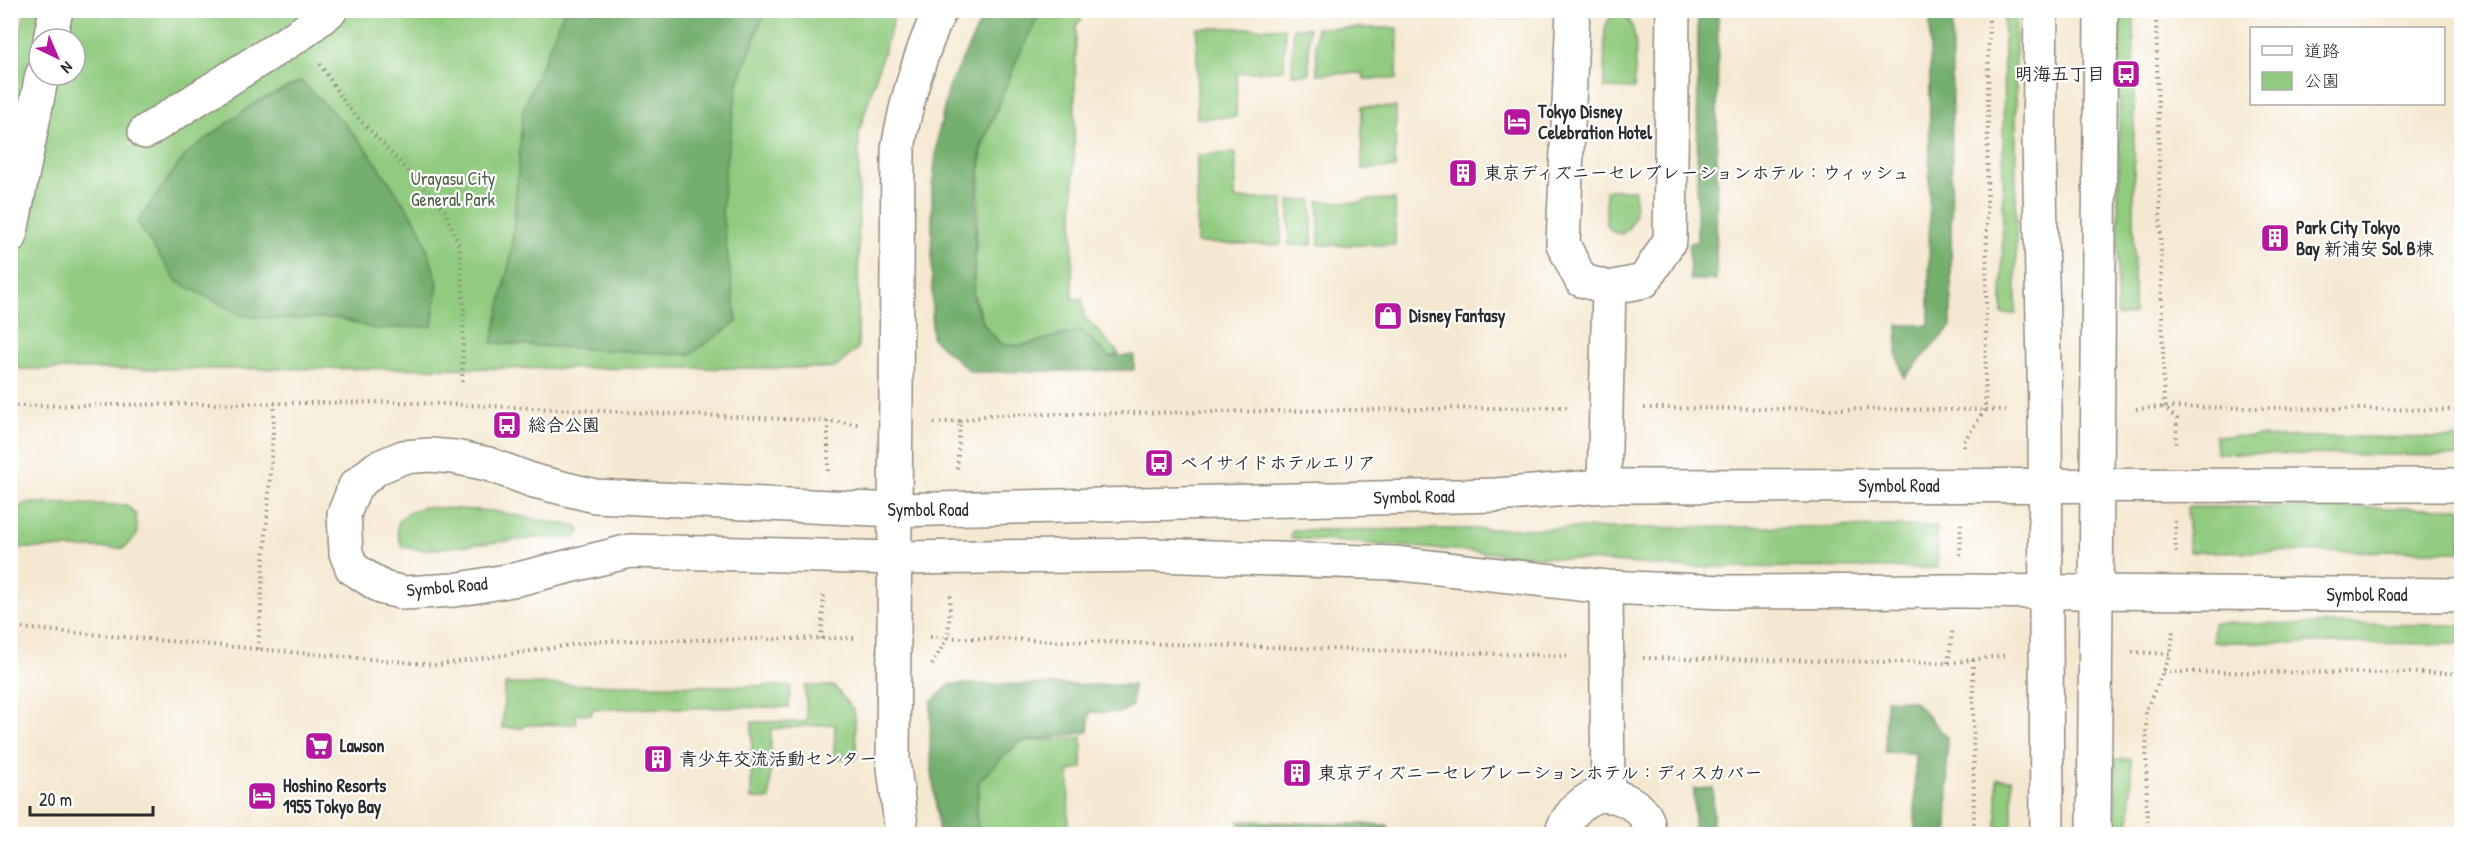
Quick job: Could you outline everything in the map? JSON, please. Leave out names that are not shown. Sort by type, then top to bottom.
[{"type":"street","points":[[52,27],[56,10]]},
{"type":"street","points":[[145,132],[303,32],[331,10]]},
{"type":"street","points":[[902,834],[893,759],[898,149],[906,100],[921,51],[940,10]]},
{"type":"street","points":[[1573,10],[1563,244],[1581,279],[1609,288],[1644,281],[1670,240],[1673,10]]},
{"type":"street","points":[[2041,10],[2039,141],[2045,486],[2047,834]]},
{"type":"street","points":[[2094,834],[2099,486],[2101,10]]},
{"type":"street","points":[[10,237],[40,87]]},
{"type":"street","points":[[1604,486],[1609,288]]},
{"type":"street","name":"Symbol Road","points":[[2462,484],[1604,486],[1496,495],[896,510],[595,496],[534,481],[488,465],[454,457],[430,455],[403,458],[377,468],[355,486],[344,514],[346,553],[352,568],[382,588],[404,593],[454,590],[518,579],[630,551],[896,558],[1155,555],[1394,563],[1606,586],[1724,592],[1958,591],[2098,594],[2462,595]]},
{"type":"street","points":[[1606,586],[1608,796]]},
{"type":"street","points":[[1561,834],[1566,819],[1595,796],[1621,798],[1635,806],[1647,820],[1648,834]]},
{"type":"path","points":[[1948,663],[1958,591],[1964,441],[1985,410],[1989,10]]},
{"type":"path","points":[[2147,834],[2146,710],[2171,654],[2176,593],[2177,419],[2164,407],[2156,10]]},
{"type":"path","points":[[303,32],[347,106],[444,209],[459,245],[464,310],[462,382]]},
{"type":"path","points":[[10,406],[398,402],[828,421]]},
{"type":"path","points":[[258,649],[274,403]]},
{"type":"path","points":[[960,421],[990,415],[1606,407],[1985,410]]},
{"type":"path","points":[[2164,407],[2462,410]]},
{"type":"path","points":[[10,627],[437,665],[598,641],[894,637],[960,637],[1608,657],[1948,663],[2045,650]]},
{"type":"path","points":[[2097,651],[2171,654]]},
{"type":"path","points":[[1973,660],[1974,834]]},
{"type":"path","points":[[2163,672],[2462,673]]},
{"type":"green space","name":"Urayasu City General Park","points":[[25,11],[896,11],[859,132],[858,348],[835,368],[11,369],[10,78]]},
{"type":"green space","points":[[564,11],[765,11],[738,83],[725,170],[722,214],[737,322],[689,355],[492,343],[511,255],[523,109]]},
{"type":"green space","points":[[986,11],[1041,11],[1018,57],[981,147],[976,205],[973,298],[984,325],[1001,344],[1020,346],[1082,330],[1109,357],[1134,355],[1134,370],[971,372],[932,338],[932,189],[938,136],[949,86]]},
{"type":"green space","points":[[1041,11],[1082,11],[1082,18],[1076,26],[1072,298],[1082,299],[1084,316],[1119,354],[1109,357],[1060,335],[1020,346],[1001,344],[984,325],[973,292],[982,147],[1018,57]]},
{"type":"green space","points":[[1698,11],[1718,11],[1716,280],[1690,280],[1689,243],[1697,242]]},
{"type":"green space","points":[[1930,11],[1952,11],[1951,326],[1904,378],[1897,355],[1898,325],[1929,325]]},
{"type":"green space","points":[[2004,11],[2016,11],[2016,314],[2002,314]]},
{"type":"green space","points":[[2120,11],[2134,11],[2134,314],[2117,316]]},
{"type":"green space","points":[[1617,14],[1624,14],[1633,29],[1636,49],[1634,89],[1604,88],[1605,28],[1609,19]]},
{"type":"green space","points":[[1197,28],[1285,28],[1284,70],[1237,73],[1236,117],[1197,118]]},
{"type":"green space","points":[[1293,28],[1309,28],[1309,74],[1292,74]]},
{"type":"green space","points":[[1316,28],[1398,28],[1397,79],[1364,79],[1363,73],[1317,74]]},
{"type":"green space","points":[[301,81],[366,148],[420,227],[438,283],[432,326],[374,329],[339,318],[281,319],[244,316],[176,281],[137,222],[186,154],[256,102]]},
{"type":"green space","points":[[1362,107],[1396,107],[1395,168],[1362,169]]},
{"type":"green space","points":[[1236,153],[1235,199],[1283,199],[1281,245],[1197,243],[1197,155]]},
{"type":"green space","points":[[1606,190],[1635,190],[1633,220],[1622,234],[1613,232],[1606,225]]},
{"type":"green space","points":[[1395,199],[1395,245],[1319,245],[1319,201],[1360,203],[1365,200]]},
{"type":"green space","points":[[1312,200],[1312,245],[1289,245],[1289,201]]},
{"type":"green space","points":[[2215,436],[2461,438],[2461,456],[2216,453]]},
{"type":"green space","points":[[26,503],[127,505],[136,515],[137,535],[124,548],[17,548],[11,544],[11,512]]},
{"type":"green space","points":[[424,507],[493,511],[577,527],[580,531],[575,538],[537,538],[422,550],[403,547],[397,532],[400,521],[403,516]]},
{"type":"green space","points":[[2187,507],[2461,508],[2461,551],[2189,552]]},
{"type":"green space","points":[[1936,526],[1938,568],[1679,567],[1291,538],[1293,530]]},
{"type":"green space","points":[[2213,623],[2461,625],[2461,644],[2213,642]]},
{"type":"green space","points":[[505,684],[791,686],[789,707],[592,709],[592,714],[576,714],[576,724],[502,728]]},
{"type":"green space","points":[[951,684],[1133,685],[1132,706],[1120,713],[1090,712],[1088,732],[1019,742],[979,781],[976,818],[980,834],[939,834],[930,752],[931,702]]},
{"type":"green space","points":[[805,686],[834,686],[854,711],[857,757],[854,760],[834,758],[835,724],[771,729],[770,799],[751,799],[752,722],[807,722]]},
{"type":"green space","points":[[1886,699],[1914,701],[1947,737],[1948,834],[1915,834],[1915,753],[1885,752]]},
{"type":"green space","points":[[1082,737],[1082,768],[1069,771],[1068,834],[980,834],[976,818],[979,781],[1019,742]]},
{"type":"green space","points":[[2115,759],[2131,759],[2130,834],[2115,834]]},
{"type":"green space","points":[[1997,779],[2012,779],[2012,834],[1997,834]]},
{"type":"green space","points":[[1713,788],[1713,834],[1694,834],[1694,789]]},
{"type":"green space","points":[[1238,821],[1388,825],[1388,834],[1247,834]]},
{"type":"place","name":"明海五丁目","points":[[2126,74]]},
{"type":"place","name":"Tokyo Disney Celebration Hotel","points":[[1517,122]]},
{"type":"place","name":"東京ディズニーセレブレーションホテル：ウィッシュ","points":[[1463,173]]},
{"type":"place","name":"Park City Tokyo Bay 新浦安 Sol B棟","points":[[2275,238]]},
{"type":"place","name":"Disney Fantasy","points":[[1388,316]]},
{"type":"place","name":"総合公園","points":[[507,425]]},
{"type":"place","name":"ベイサイドホテルエリア","points":[[1159,463]]},
{"type":"place","name":"Lawson","points":[[319,746]]},
{"type":"place","name":"青少年交流活動センター","points":[[658,759]]},
{"type":"place","name":"東京ディズニーセレブレーションホテル：ディスカバー","points":[[1297,773]]},
{"type":"place","name":"Hoshino Resorts 1955 Tokyo Bay","points":[[262,796]]}]
